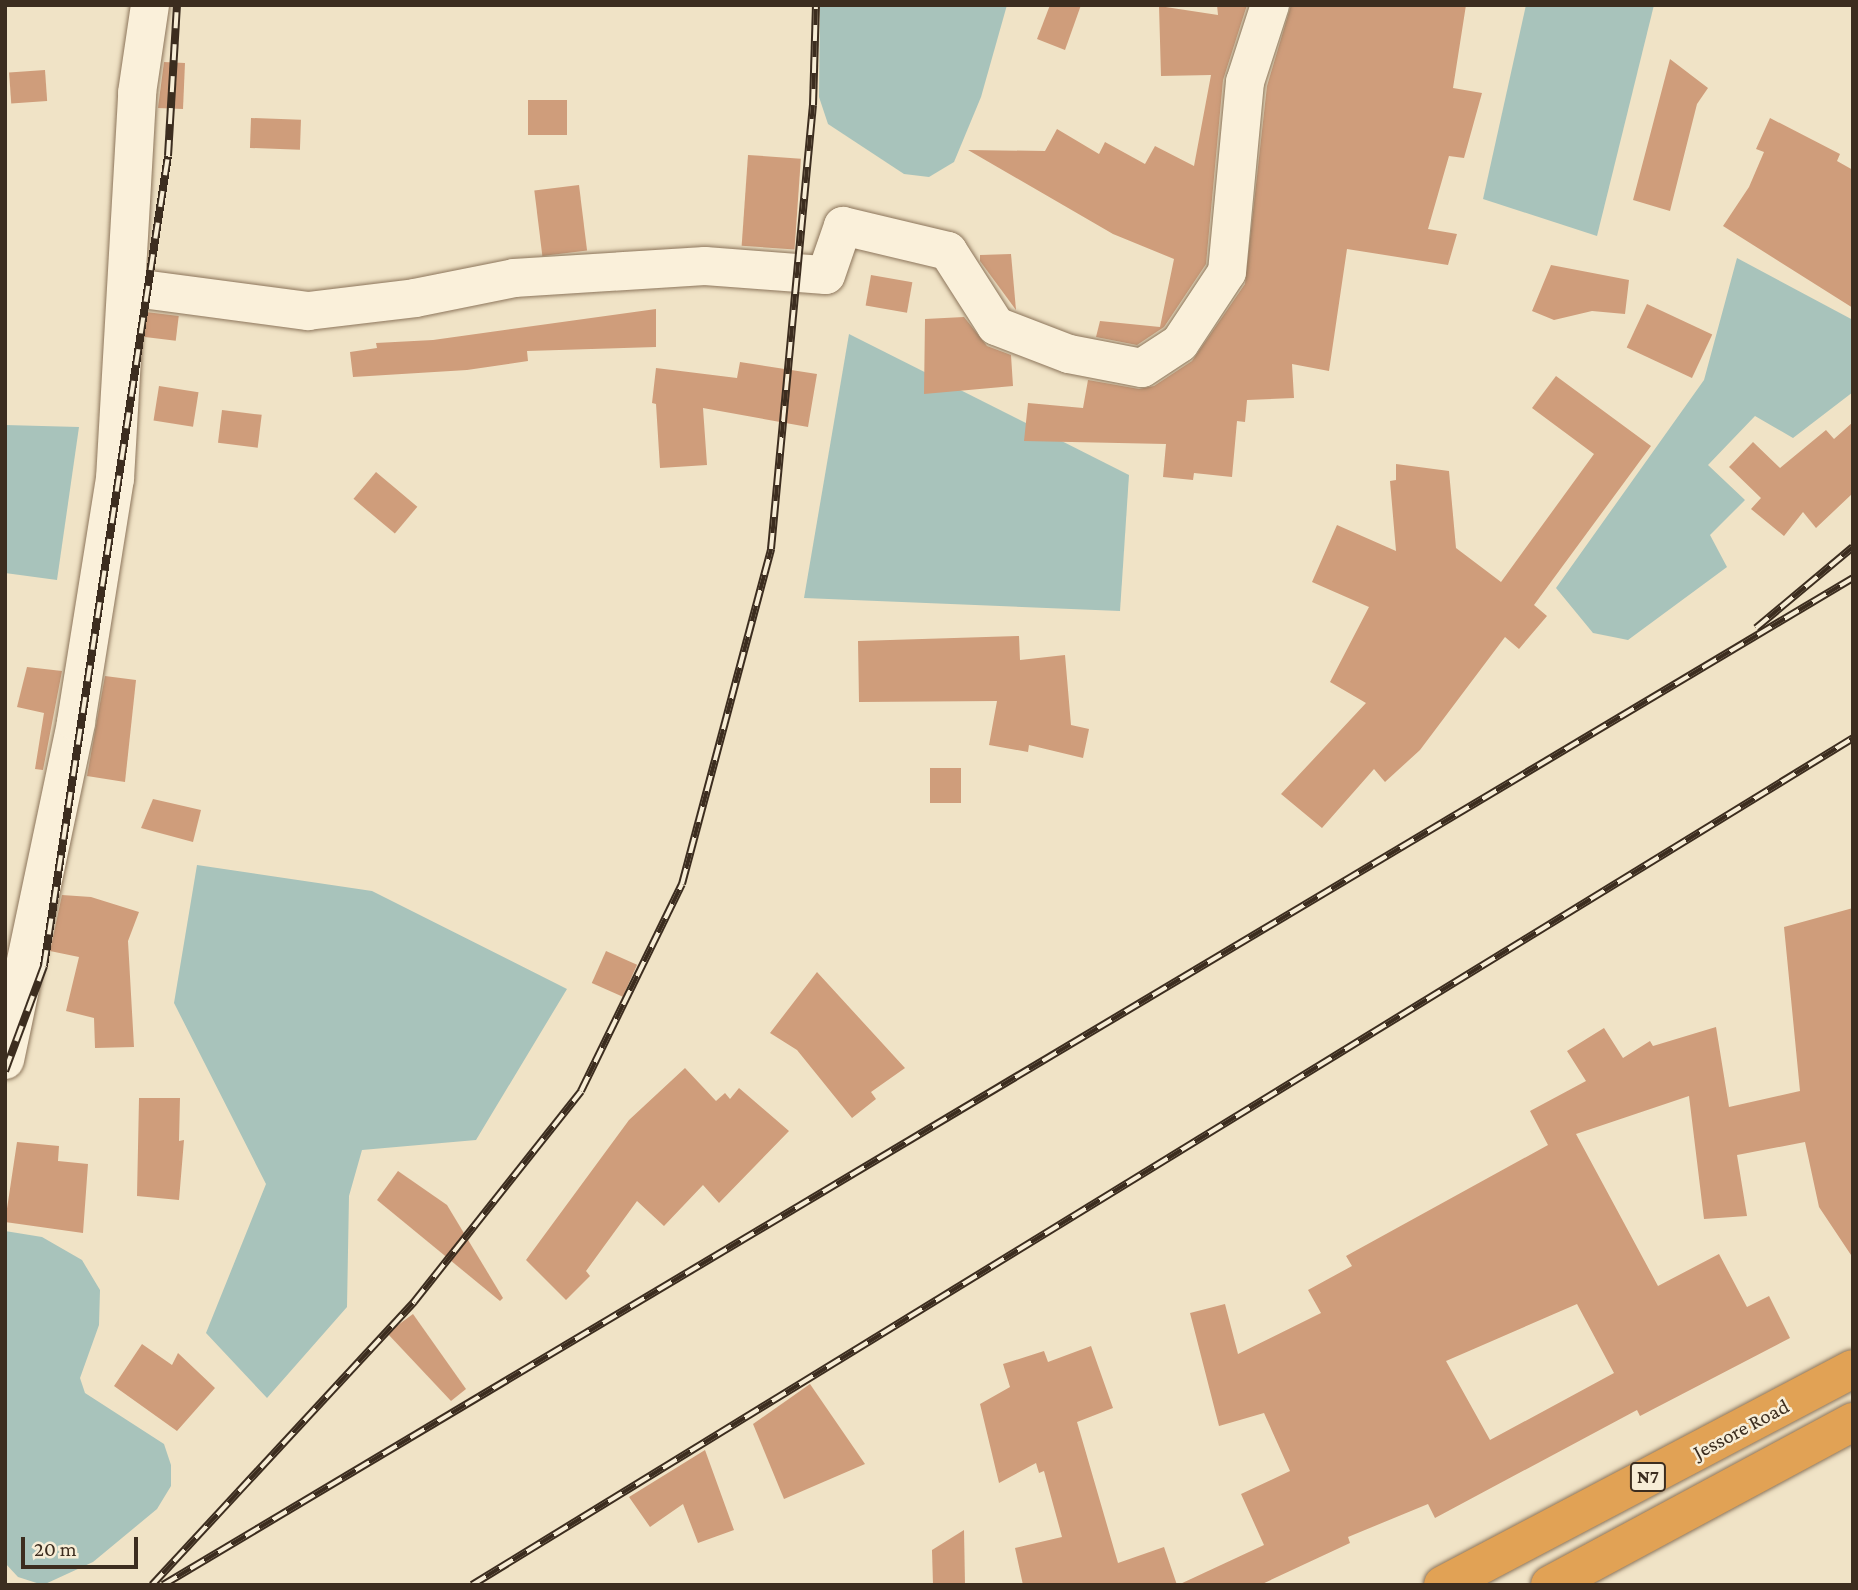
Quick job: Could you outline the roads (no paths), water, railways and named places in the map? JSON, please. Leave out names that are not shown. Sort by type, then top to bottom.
[{"type":"highway","name":"Jessore Road","points":[[1443,1585],[1853,1369]]},
{"type":"highway","name":"N7","points":[[1550,1585],[1853,1422]]},
{"type":"street","points":[[5,1060],[76,722],[116,479],[137,93],[150,5]]},
{"type":"street","points":[[127,287],[308,311],[415,298],[514,278],[705,266],[826,275],[843,226],[948,251],[996,326],[1069,354],[1142,368],[1180,343],[1227,272],[1245,82],[1270,5]]},
{"type":"water","points":[[820,5],[1007,5],[981,97],[954,162],[929,177],[904,174],[828,124],[819,97]]},
{"type":"water","points":[[1526,5],[1654,5],[1597,236],[1483,199]]},
{"type":"water","points":[[1737,258],[1853,320],[1853,392],[1793,438],[1755,416],[1708,465],[1745,500],[1710,535],[1727,567],[1628,640],[1593,633],[1556,588],[1704,380]]},
{"type":"water","points":[[849,334],[1129,475],[1120,611],[804,598]]},
{"type":"water","points":[[5,425],[79,427],[57,580],[5,573]]},
{"type":"water","points":[[197,865],[372,891],[567,989],[476,1140],[362,1150],[349,1196],[347,1307],[267,1398],[206,1333],[266,1184],[174,1003]]},
{"type":"water","points":[[5,1231],[42,1237],[82,1260],[100,1290],[99,1325],[80,1378],[85,1393],[164,1444],[171,1465],[171,1486],[157,1509],[93,1562],[43,1585],[18,1577],[5,1563]]},
{"type":"railway","points":[[5,1071],[44,966],[168,156],[177,5]]},
{"type":"railway","points":[[152,1585],[414,1302],[581,1091],[682,884],[771,549],[813,105],[816,5]]},
{"type":"railway","points":[[1756,628],[1853,547]]},
{"type":"railway","points":[[163,1585],[1853,578]]},
{"type":"railway","points":[[472,1585],[1853,738]]}]
